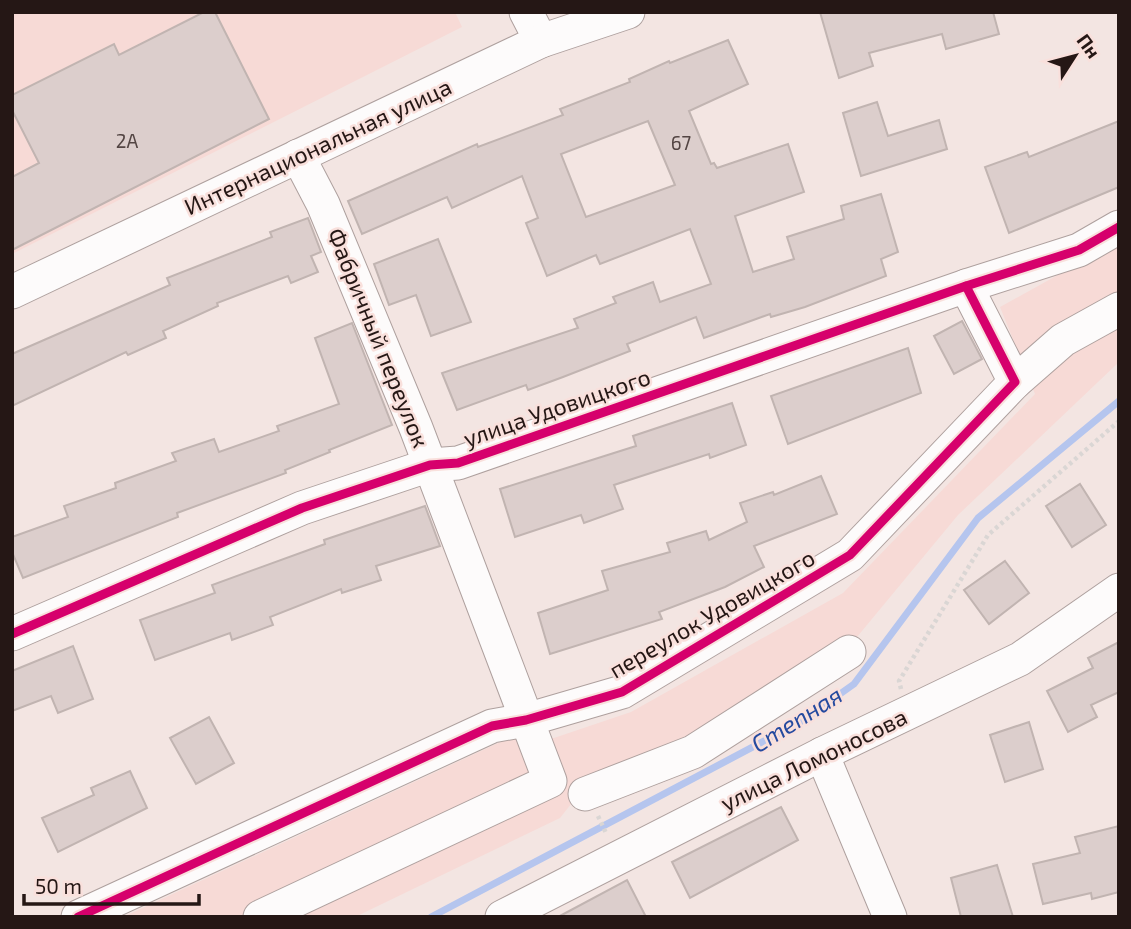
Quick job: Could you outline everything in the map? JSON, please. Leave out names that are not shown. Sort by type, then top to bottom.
[{"type":"street","name":"Интернациональная улица","points":[[12,292],[298,156],[533,27],[628,12]]},
{"type":"street","name":"Фабричный переулок","points":[[298,156],[323,204],[430,465],[550,781]]},
{"type":"street","name":"улица Удовицкого","points":[[12,634],[302,508],[430,465],[458,463],[966,286],[1079,250],[1119,227]]},
{"type":"street","points":[[966,286],[1016,382]]},
{"type":"street","name":"переулок Удовицкого","points":[[78,917],[492,726],[526,720],[622,692],[850,555],[1016,382],[1063,340],[1119,309]]},
{"type":"street","name":"улица Ломоносова","points":[[502,917],[822,754],[1020,659],[1119,590]]},
{"type":"street","points":[[260,917],[550,781],[591,803],[693,752],[849,652]]},
{"type":"street","points":[[822,754],[890,917]]},
{"type":"path","points":[[907,713],[899,681],[988,535],[1119,421]]},
{"type":"shaded area","points":[[12,12],[455,12],[462,27],[12,254]]},
{"type":"shaded area","points":[[1119,241],[1119,362],[958,515],[857,637],[678,749],[590,780],[560,818],[355,917],[123,917],[509,738],[554,738],[631,712],[843,593],[1035,394],[1000,307]]},
{"type":"building","points":[[204,12],[215,12],[269,119],[12,250],[12,177],[39,163],[12,110],[12,95],[114,44],[119,55]]},
{"type":"building","points":[[820,12],[993,12],[999,34],[946,49],[942,34],[869,53],[873,66],[839,78]]},
{"type":"building","points":[[728,40],[748,84],[689,111],[711,164],[714,163],[717,168],[788,144],[804,192],[735,216],[753,272],[794,259],[787,237],[844,219],[841,206],[881,194],[898,252],[881,259],[886,276],[805,307],[771,317],[770,314],[704,338],[696,317],[627,344],[630,351],[528,390],[526,385],[457,410],[442,373],[578,328],[574,319],[616,303],[613,297],[653,282],[660,302],[711,284],[690,229],[600,264],[596,255],[547,276],[526,223],[538,218],[522,176],[452,208],[447,197],[362,234],[348,201],[477,144],[478,147],[563,115],[560,109],[630,82],[629,79],[669,61],[670,63]],"holes":[[[648,121],[675,185],[586,217],[561,154]]]},
{"type":"building","points":[[877,102],[888,136],[939,120],[947,149],[861,176],[843,113]]},
{"type":"building","points":[[1119,121],[1119,187],[1009,233],[985,167],[1027,152],[1029,157]]},
{"type":"building","points":[[308,218],[321,252],[311,256],[318,272],[291,283],[288,276],[217,303],[218,306],[163,331],[166,338],[128,355],[126,352],[12,406],[12,354],[170,285],[167,278],[272,237],[270,232]]},
{"type":"building","points":[[438,239],[471,322],[431,336],[416,295],[389,305],[374,264]]},
{"type":"building","points":[[962,321],[982,359],[954,374],[934,336]]},
{"type":"building","points":[[352,323],[392,425],[329,450],[330,452],[285,470],[286,473],[177,513],[178,517],[23,578],[12,552],[12,537],[68,517],[64,506],[116,488],[115,483],[176,461],[172,453],[214,439],[219,452],[279,431],[277,426],[339,404],[315,338]]},
{"type":"building","points":[[908,348],[921,393],[788,444],[771,396]]},
{"type":"building","points":[[732,403],[746,445],[710,458],[709,454],[614,485],[623,509],[584,523],[581,515],[515,537],[500,489],[636,446],[633,436]]},
{"type":"building","points":[[821,476],[837,514],[754,546],[764,567],[725,587],[659,612],[662,619],[550,654],[538,613],[608,590],[602,571],[670,552],[667,543],[706,531],[709,540],[747,522],[740,503],[773,492],[774,495]]},
{"type":"building","points":[[1080,484],[1106,525],[1072,547],[1046,506]]},
{"type":"building","points":[[425,506],[440,546],[376,566],[381,580],[342,593],[341,589],[270,617],[273,625],[232,640],[230,633],[155,660],[140,620],[215,593],[212,585],[325,544],[324,540]]},
{"type":"building","points":[[1005,561],[1029,593],[989,624],[964,590]]},
{"type":"building","points":[[1119,642],[1119,692],[1091,705],[1097,717],[1068,732],[1047,691],[1093,668],[1088,658]]},
{"type":"building","points":[[73,646],[93,699],[58,713],[51,696],[12,711],[12,671]]},
{"type":"building","points":[[209,717],[234,763],[196,784],[170,738]]},
{"type":"building","points":[[1029,722],[1043,769],[1005,782],[990,735]]},
{"type":"building","points":[[130,771],[147,808],[58,852],[42,818],[94,795],[91,788]]},
{"type":"building","points":[[781,807],[798,840],[690,898],[672,862]]},
{"type":"building","points":[[1119,826],[1119,892],[1092,899],[1091,893],[1043,904],[1033,864],[1080,853],[1075,837]]},
{"type":"building","points":[[997,865],[1013,917],[961,917],[951,878]]},
{"type":"building","points":[[627,880],[646,917],[558,917]]},
{"type":"waterway","name":"Степная","points":[[431,917],[802,721],[854,684],[978,518],[1119,401]]},
{"type":"cycle path","points":[[12,634],[302,508],[430,465],[458,463],[966,286],[1079,250],[1119,227]]},
{"type":"cycle path","points":[[78,917],[492,726],[526,720],[622,692],[850,555],[1015,382],[966,286]]}]
